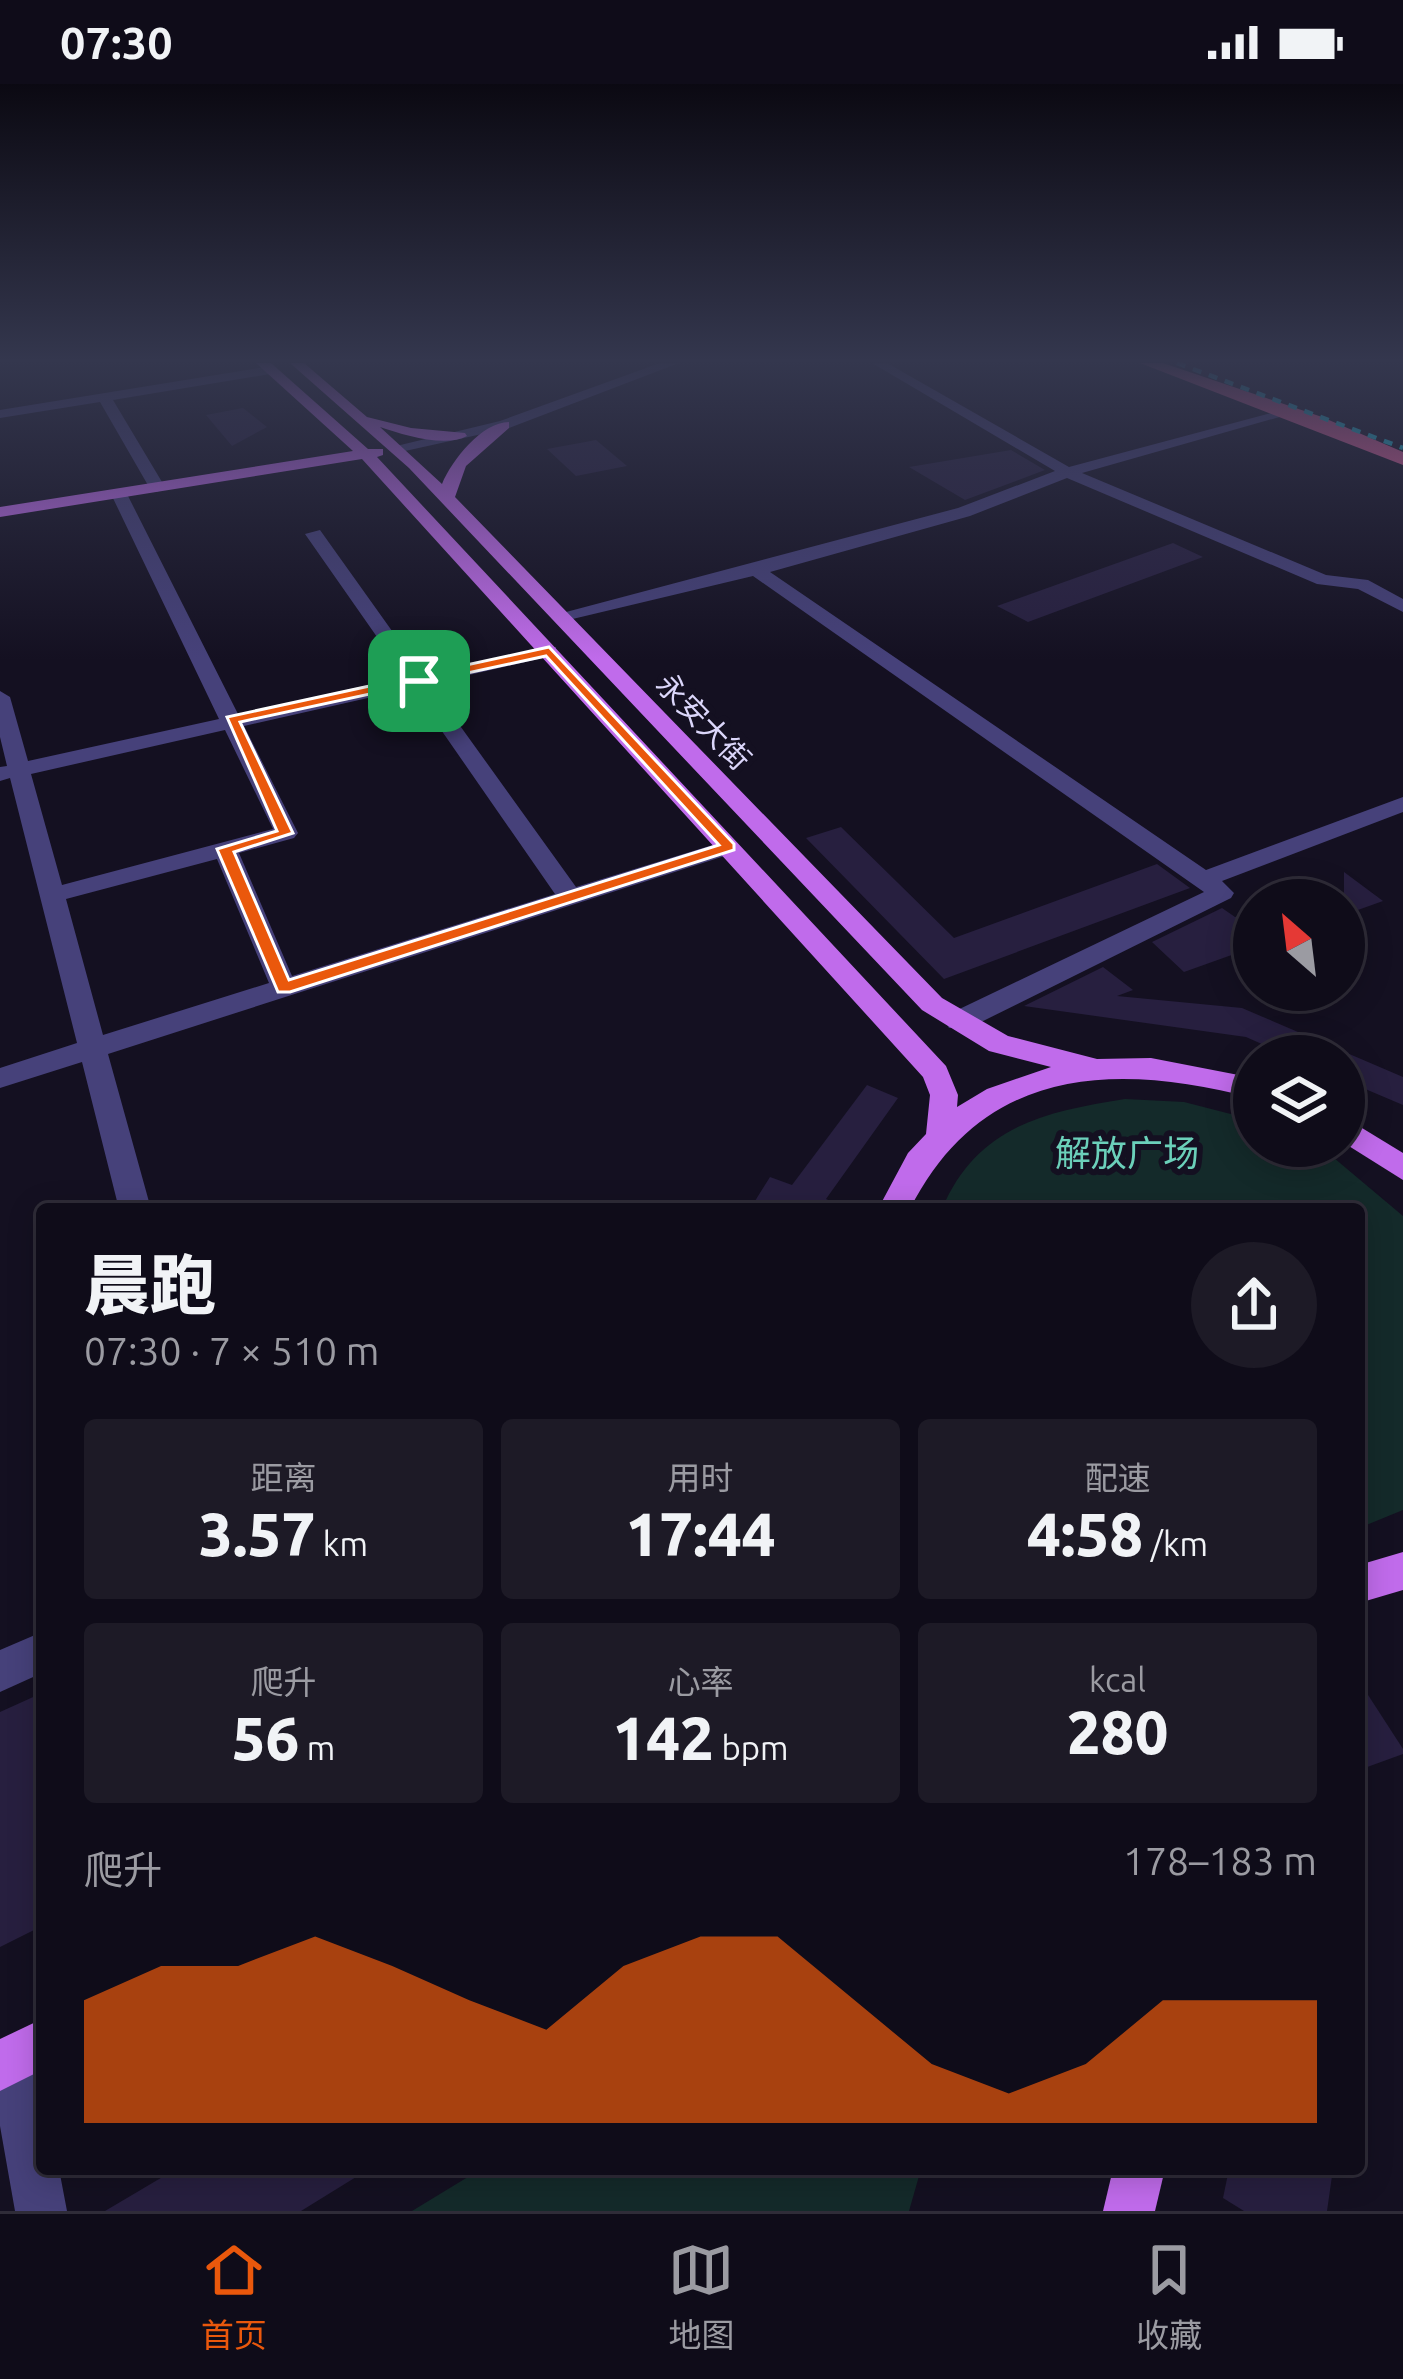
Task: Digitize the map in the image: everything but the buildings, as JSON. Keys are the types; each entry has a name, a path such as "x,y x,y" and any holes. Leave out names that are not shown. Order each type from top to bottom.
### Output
{"main road":[{"path":"0,512 319,462"},
{"name":"永安大街","path":"372,462 936,1073 944,1095 940,1132"},
{"name":"永安大街","path":"411,462 932,1004 999,1044 1096,1069"},
{"path":"447,498 451,472 458,462"},
{"path":"897,1203 911,1170 940,1132 1012,1088 1096,1069 1190,1072 1233,1083"},
{"path":"1365,1142 1403,1168"},
{"path":"1365,1582 1403,1570"},
{"path":"1129,2211 1138,2175"}],"street":[{"path":"143,462 158,488"},
{"path":"1049,462 1324,580 1362,584 1403,606"},
{"path":"560,616 756,570 964,512 1101,462"},
{"path":"52,895 286,833 118,494"},
{"path":"314,534 570,897"},
{"path":"756,570 1222,893 959,1021"},
{"path":"10,772 549,651"},
{"path":"0,697 10,772 52,895 133,1203"},
{"path":"1203,880 1403,804"},
{"path":"0,1078 729,847"},
{"path":"225,849 284,988"},
{"path":"0,1671 36,1655"},
{"path":"18,2056 41,2211"}],"green space":[{"name":"解放广场","path":"1125,1099 1184,1102 1233,1115 1233,1167 1345,1167 1403,1216 1403,1510 1365,1526 1365,1203 945,1203 974,1159 994,1141 1041,1118"},
{"path":"471,2175 919,2175 909,2211 412,2211"}],"route":[{"path":"549,651 729,847 284,988 225,849 286,833 232,720 419,681 549,651"}]}
